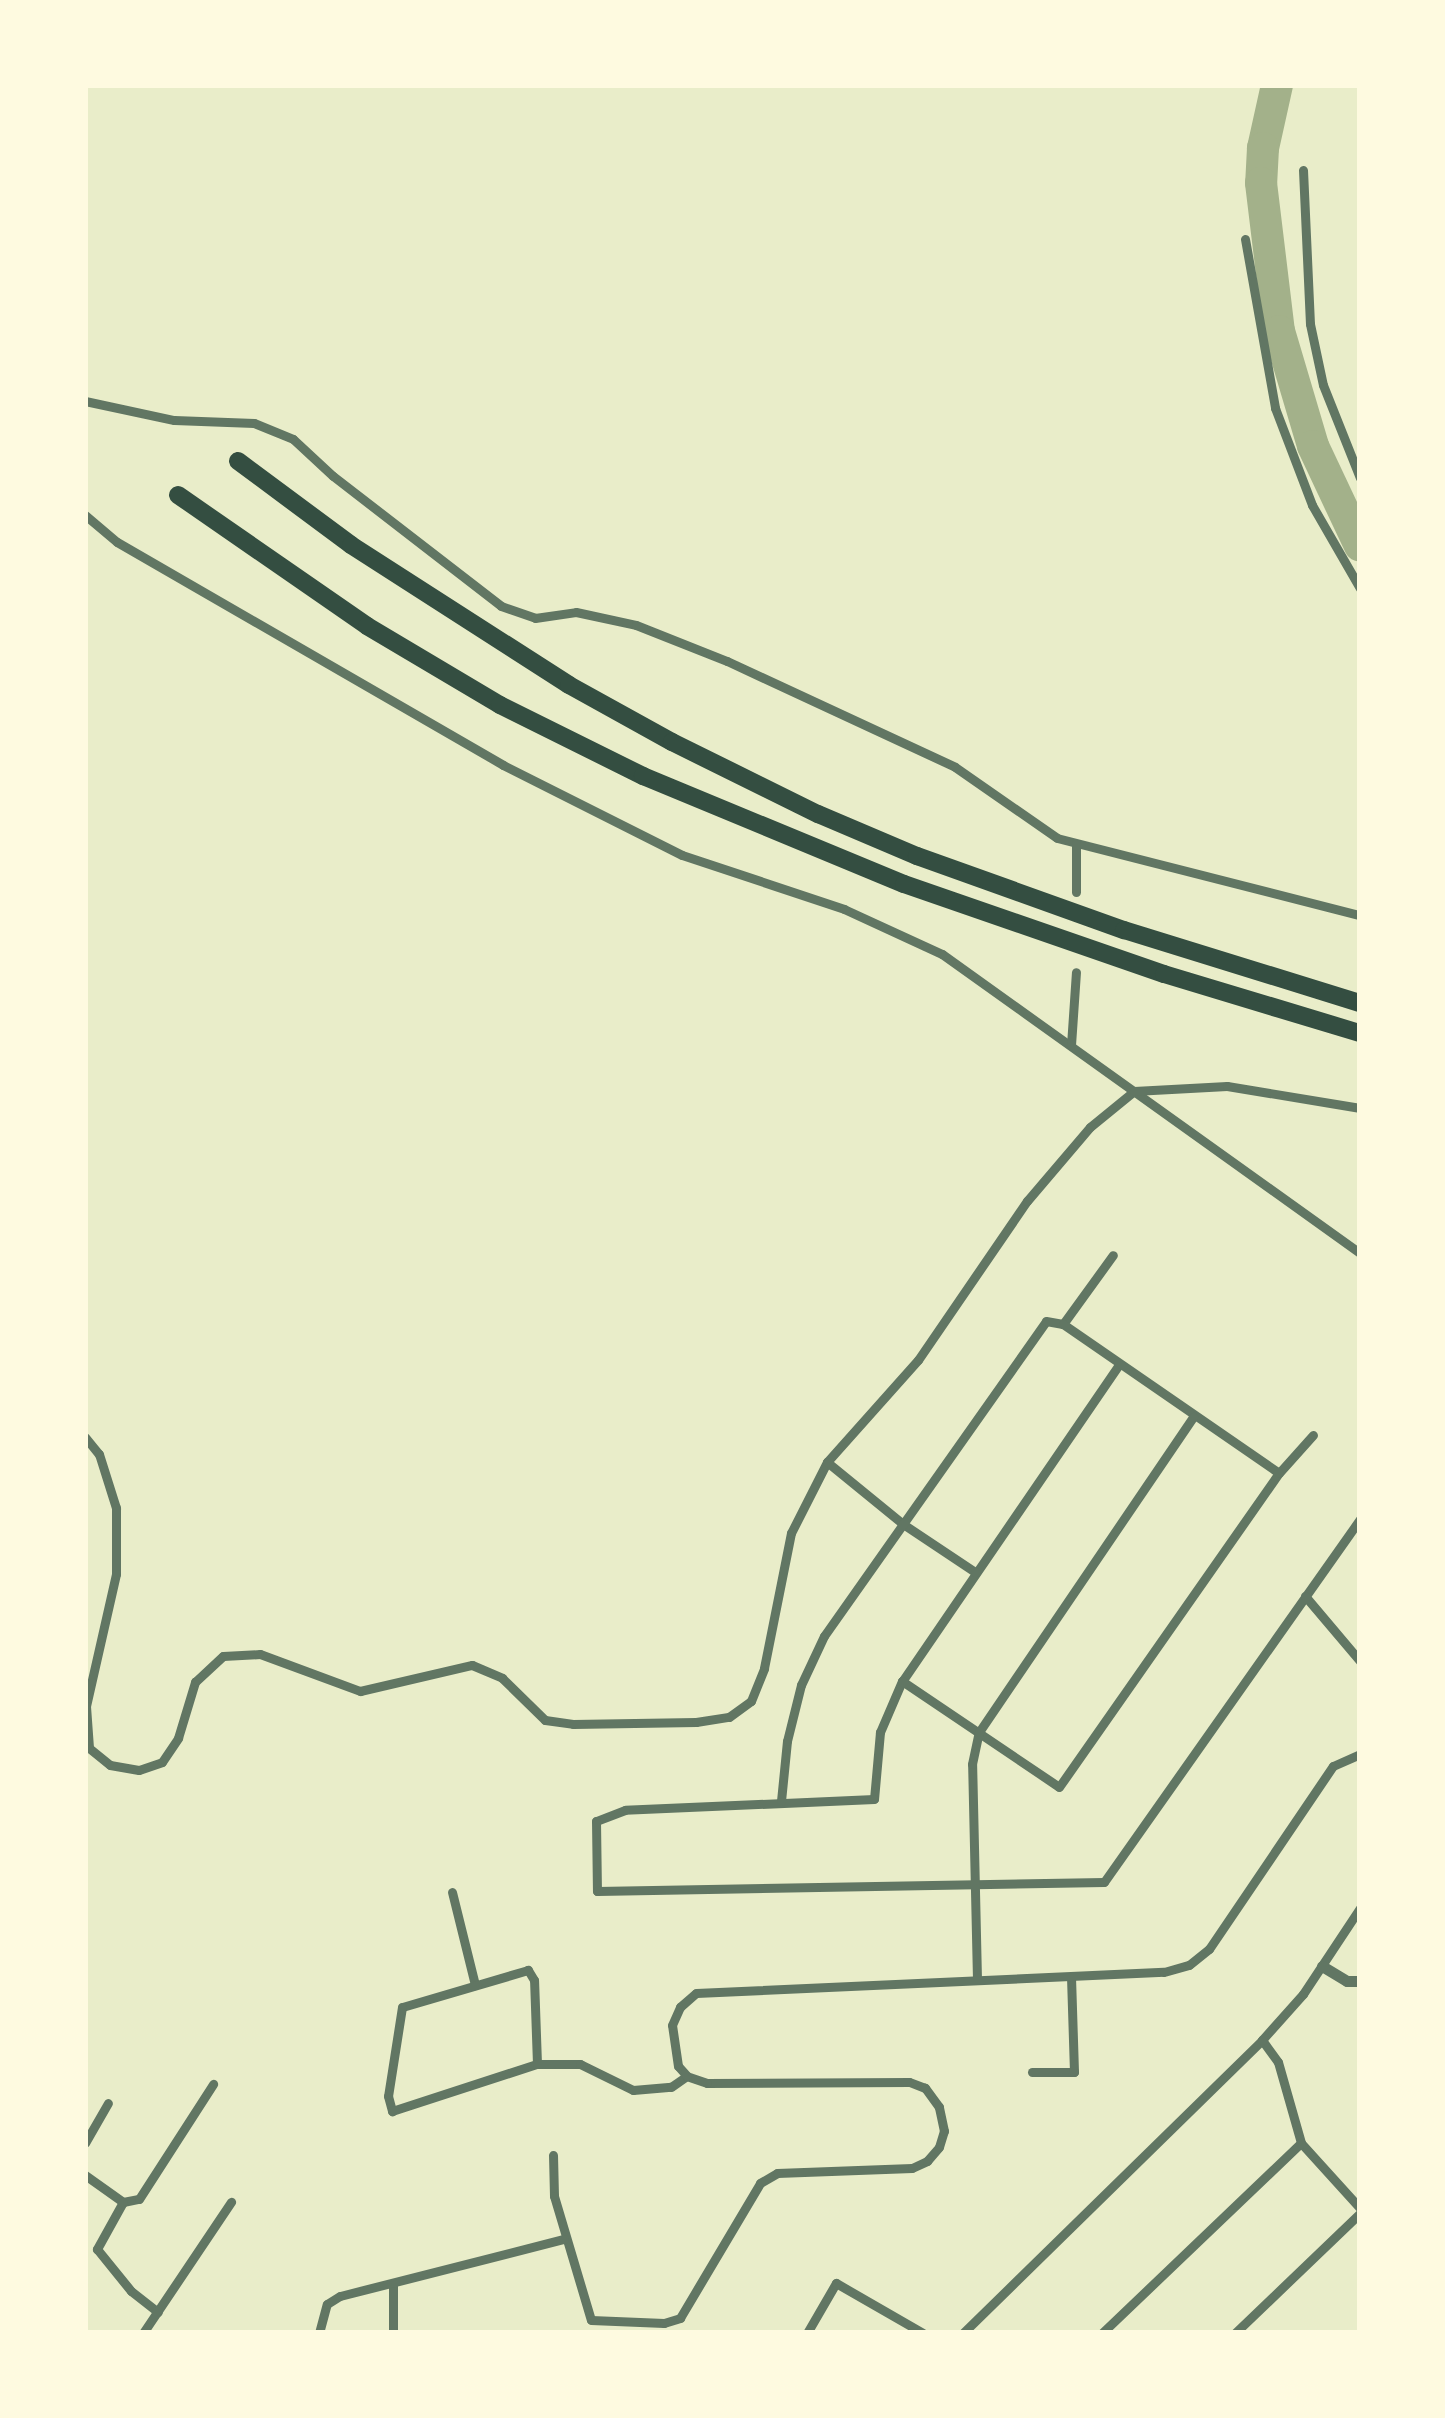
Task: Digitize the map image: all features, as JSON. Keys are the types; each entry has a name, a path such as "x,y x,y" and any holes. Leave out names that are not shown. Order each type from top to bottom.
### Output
{"highway":[{"path":"238,461 351,544 568,684 672,742 818,814 917,856 1124,930 1360,1003"},
{"path":"178,495 367,626 500,705 643,776 904,884 1164,974 1360,1034"}],"street":[{"path":"1303,170 1310,324 1322,385 1360,478"},
{"path":"1245,239 1275,408 1312,505 1360,588"},
{"path":"85,401 174,420 254,422 293,439 333,476 501,606 535,618 576,612 636,625 727,661 954,767 1027,820 1076,844 1360,915"},
{"path":"85,516 118,542 503,765 682,855 844,909 942,954 1360,1253"},
{"path":"1076,844 1076,892"},
{"path":"1071,1045 1076,972"},
{"path":"85,1437 99,1454 116,1508 116,1574 86,1706 89,1748 110,1765 139,1770 162,1762 178,1738 195,1682 223,1656 260,1654 360,1691 472,1665 502,1678 545,1720 573,1724 696,1722 729,1717 752,1701 764,1668 790,1533 827,1462 918,1360 1027,1201 1090,1127 1134,1091 1227,1086 1360,1108"},
{"path":"1064,1324 1112,1255"},
{"path":"781,1800 787,1742 801,1685 824,1636 1046,1321 1064,1324 1118,1366 1279,1474"},
{"path":"1118,1366 902,1682 880,1732 874,1799 781,1800 624,1810 596,1821 597,1891 1104,1882 1359,1521"},
{"path":"977,1978 972,1764 979,1732 1193,1418"},
{"path":"902,1682 1059,1787 1279,1474 1313,1435"},
{"path":"827,1462 903,1524 975,1572"},
{"path":"1305,1596 1360,1661"},
{"path":"553,2155 554,2196 591,2320 640,2328 680,2318 760,2183 778,2173 912,2168 927,2161 939,2148 944,2131 939,2107 925,2088 909,2082 707,2083 687,2076 678,2066 672,2025 680,2007 696,1993 1164,1972 1209,1949 1334,1766 1360,1754"},
{"path":"452,1892 475,1985"},
{"path":"962,2333 1262,2040 1322,1966 1360,1908"},
{"path":"1322,1966 1338,1977 1360,1981"},
{"path":"537,2064 534,1980 528,1970 402,2007 388,2096 392,2112 537,2064 580,2064 633,2090 671,2087 687,2076"},
{"path":"1032,2072 1074,2072 1071,1977"},
{"path":"1235,2333 1360,2210 1301,2143 1278,2062 1262,2040"},
{"path":"85,2175 123,2202 139,2199 213,2084"},
{"path":"85,2143 108,2104"},
{"path":"1102,2333 1301,2143"},
{"path":"123,2202 97,2249 131,2291 158,2312"},
{"path":"144,2333 231,2202"},
{"path":"319,2333 326,2304 340,2296 564,2239"},
{"path":"806,2333 836,2283 923,2333"},
{"path":"393,2284 393,2333"}],"waterway":[{"path":"1277,85 1263,148 1261,183 1279,331 1313,446 1360,546"}]}
